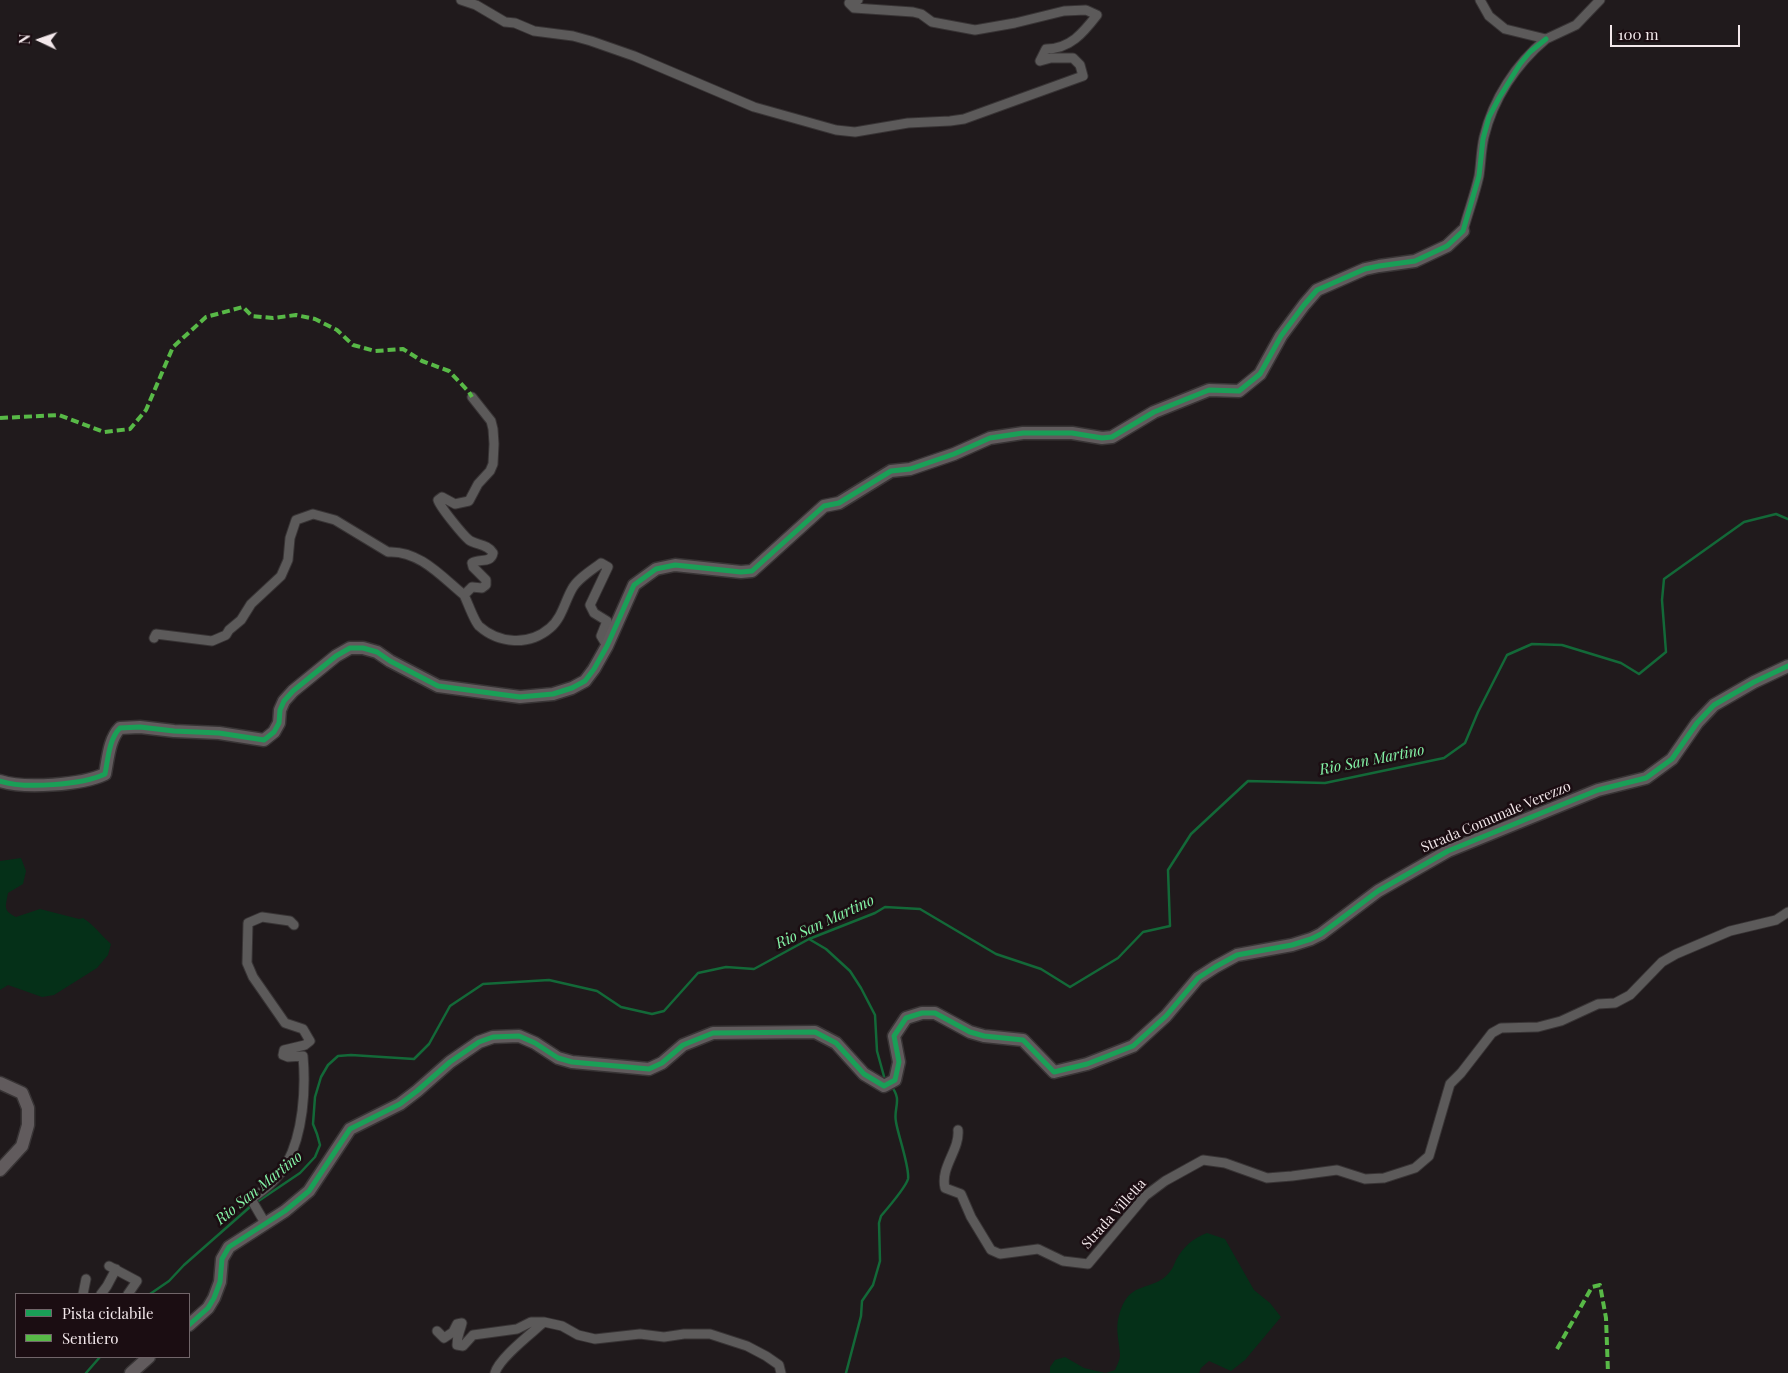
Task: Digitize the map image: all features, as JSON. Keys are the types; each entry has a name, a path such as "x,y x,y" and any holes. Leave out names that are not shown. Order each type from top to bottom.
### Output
{"street":[{"path":"460,0 476,5 505,22 515,23 534,32 573,36 616,49 754,107 846,132 862,132 908,123 950,121 980,114 1083,76 1080,65 1073,58 1051,58 1040,61 1046,49 1056,49 1071,43 1082,34 1097,15 1086,10 1064,11 1015,23 975,30 932,22 921,14 913,12 854,8 849,3 858,0"},
{"path":"1480,0 1489,16 1504,29 1546,39"},
{"path":"0,781 11,785 44,785 83,782 96,778 105,774 115,733 120,728 219,733 264,740 274,732 279,723 280,710 284,701 293,691 336,656 350,648 363,648 377,652 390,661 438,686 520,696 553,694 572,688 585,681 608,646 634,585 656,569 675,565 741,572 752,571 824,506 839,503 891,471 910,469 954,454 990,438 1023,433 1072,433 1102,438 1112,437 1154,412 1209,390 1239,391 1260,374 1281,336 1317,290 1365,269 1415,261 1446,246 1463,231 1479,176 1483,140 1490,117 1499,98 1520,64 1530,52 1546,39 1576,25 1600,0"},
{"path":"464,595 472,587 482,588 486,585 486,580 472,564 475,561 489,560 493,553 489,548 470,541 460,531 438,500 442,497 455,504 468,501 493,464 494,429 491,421 472,397"},
{"path":"154,638 156,634 212,640 226,635 241,620 251,604 281,576 288,560 290,538 296,520 313,514 335,520 388,552 398,551 415,556 464,595 478,625 496,637 510,641 522,641 535,637 550,628 566,606 573,587 601,563 608,566 590,605 594,613 607,621 601,636 608,646"},
{"name":"Strada Comunale Verezzo","path":"190,1324 208,1308 214,1298 220,1282 222,1259 229,1247 285,1211 309,1190 350,1129 400,1104 450,1062 479,1042 493,1037 520,1036 558,1058 572,1062 650,1069 662,1063 683,1045 712,1033 815,1032 836,1043 864,1074 890,1083 899,1062 894,1036 906,1018 922,1013 935,1013 970,1032 984,1036 1023,1040 1054,1072 1087,1064 1133,1046 1166,1016 1198,978 1237,955 1292,945 1311,939 1326,931 1378,891 1448,851 1598,790 1646,778 1672,759 1697,723 1714,705 1754,682 1788,666"},
{"name":"Strada Villetta","path":"958,1130 959,1140 946,1168 945,1188 961,1194 971,1217 991,1250 1000,1254 1038,1249 1063,1261 1088,1264 1145,1196 1165,1181 1203,1160 1225,1163 1267,1178 1337,1170 1364,1179 1384,1178 1415,1168 1429,1156 1450,1084 1461,1074 1492,1033 1501,1028 1538,1028 1561,1021 1598,1004 1615,1003 1630,995 1662,962 1676,954 1730,930 1776,920 1788,912"},
{"path":"265,1223 251,1198 273,1182 287,1164 295,1142 305,1095 304,1056 288,1057 283,1055 284,1050 305,1046 310,1041 304,1029 285,1023 253,977 247,962 248,923 262,917 290,921 294,925"},
{"path":"0,1083 22,1093 28,1108 28,1125 22,1146 0,1170"},
{"path":"101,1293 107,1286 112,1268 137,1281 129,1293"},
{"path":"83,1293 86,1279"},
{"path":"437,1331 444,1338 454,1332 457,1324 462,1323 456,1345 463,1346 473,1334 517,1329 530,1322 544,1322 562,1326 578,1335 595,1339 640,1334 664,1336 710,1334 747,1346 766,1356 780,1365 781,1373"},
{"path":"495,1373 496,1368 514,1348 544,1322"},
{"path":"131,1373 148,1358"}],"green space":[{"path":"21,858 26,871 23,884 8,893 6,907 9,912 16,917 40,909 79,919 83,918 111,944 108,955 97,968 54,995 42,997 8,985 0,990 0,861"},
{"path":"1207,1233 1225,1239 1254,1290 1270,1303 1281,1317 1245,1360 1231,1371 1209,1361 1201,1368 1199,1373 1106,1373 1115,1370 1120,1359 1118,1322 1125,1300 1136,1290 1162,1279 1171,1271 1185,1247 1193,1240"},
{"path":"1065,1357 1084,1368 1105,1373 1050,1373 1050,1367 1055,1360"}],"waterway":[{"name":"Rio San Martino","path":"151,1293 169,1281 184,1265 251,1206 300,1173 315,1157 320,1145 313,1124 315,1097 321,1077 328,1065 338,1056 351,1055 414,1059 429,1044 450,1006 483,984 549,980 597,991 621,1007 652,1014 664,1011 698,973 726,967 754,969 809,939 875,913 885,907 920,909 996,954 1041,969 1070,987 1118,958 1143,932 1170,926 1168,870 1191,834 1248,781 1325,783 1444,758 1465,743 1478,712 1507,655 1532,644 1562,645 1621,663 1639,674 1666,652 1662,600 1664,579 1744,522 1776,514 1788,519"},
{"path":"809,939 826,949 850,971 861,988 875,1015 877,1051 885,1080"},
{"path":"846,1373 861,1316 862,1301 873,1285 880,1261 879,1223 881,1216 908,1179 895,1117 897,1100 895,1091 891,1086"},
{"name":"Rio San Martino","path":"86,1373 99,1358"}],"marked path":[{"path":"0,418 59,415 104,432 130,429 146,410 173,347 206,317 243,307 252,316 273,318 296,315 315,319 337,330 353,345 375,351 403,349 422,361 449,371 472,397"},
{"path":"1557,1349 1592,1287 1600,1285 1606,1318 1608,1373"}],"cycle path":[{"path":"0,781 23,785 53,785 82,781 105,774 111,743 120,728 140,727 219,733 264,740 274,732 279,723 280,710 284,701 293,691 336,656 350,648 363,648 377,652 390,661 438,686 520,697 553,694 572,688 585,681 607,646 634,585 656,569 675,565 741,572 752,571 824,506 839,503 891,471 910,469 954,454 990,438 1023,433 1072,433 1102,438 1112,437 1154,412 1209,390 1239,391 1260,374 1281,336 1317,290 1365,269 1415,261 1447,246 1463,231 1479,176 1483,139 1489,117 1520,64 1530,52 1546,39"},
{"path":"190,1324 208,1308 214,1298 220,1282 222,1259 229,1247 285,1211 309,1191 350,1129 400,1104 450,1062 479,1042 493,1037 519,1036 535,1043 558,1058 572,1062 649,1069 662,1063 683,1045 713,1033 815,1032 836,1043 864,1074 884,1086 895,1080 899,1062 894,1036 906,1018 922,1013 935,1013 970,1032 984,1036 1023,1040 1054,1072 1087,1064 1133,1046 1166,1016 1198,978 1237,955 1292,945 1311,939 1321,934 1378,891 1448,851 1598,790 1646,778 1672,759 1697,723 1714,705 1754,682 1788,666"}]}
